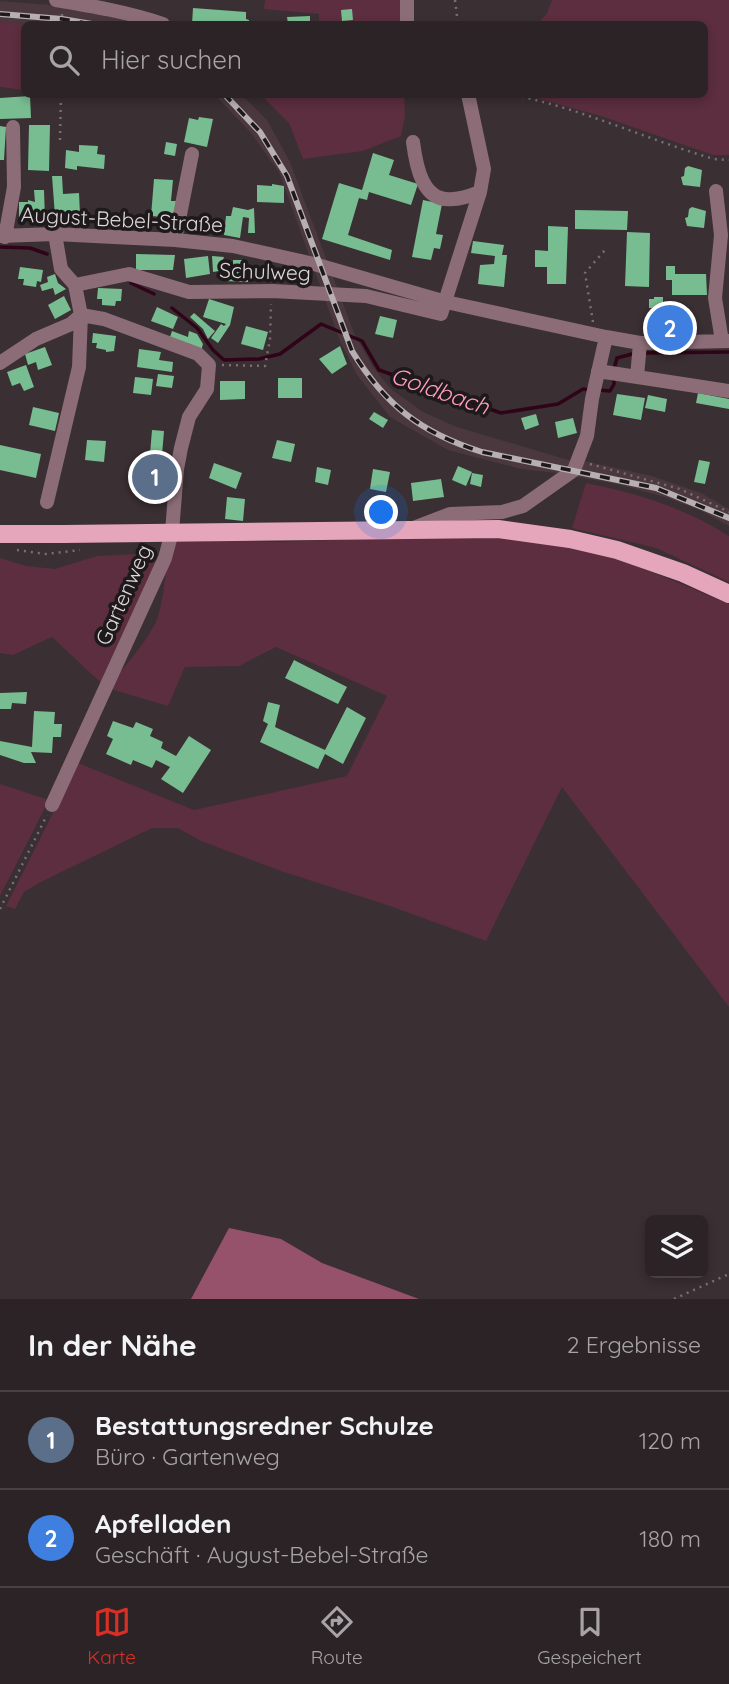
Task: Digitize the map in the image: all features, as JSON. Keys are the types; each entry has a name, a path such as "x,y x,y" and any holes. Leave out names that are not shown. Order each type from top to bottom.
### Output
{"main road":[{"path":"0,534 498,529 570,539 617,550 651,560 729,594"}],"street":[{"path":"56,0 102,7 154,21"},
{"path":"407,0 407,21"},
{"path":"446,302 480,192 484,169 469,98"},
{"path":"3,237 14,187 13,127"},
{"path":"414,142 416,168 429,191 441,199 452,200 480,192"},
{"path":"175,240 192,154"},
{"name":"August-Bebel-Straße","path":"3,237 55,234 175,240 255,250 446,302 601,336 640,343 726,341 715,298 721,235 716,191"},
{"path":"47,502 79,367 82,315 75,285 61,269 55,234"},
{"name":"Schulweg","path":"75,285 129,274 189,292 272,291 366,296 441,314 446,302"},
{"path":"0,363 36,339 71,324 82,315 104,319 198,354 209,365"},
{"path":"410,530 450,514 502,512 523,506 574,470 587,436 592,399 608,373 601,336"},
{"path":"637,377 640,343"},
{"name":"Gartenweg","path":"52,806 165,558 172,532 181,448 189,417 207,389 209,365"},
{"path":"608,373 729,391"}],"path":[{"path":"454,0 458,21"},
{"path":"60,140 61,98"},
{"path":"527,98 580,113 714,159 729,160"},
{"path":"601,336 585,273 606,250"},
{"path":"209,365 265,366 265,354 270,339 272,291"},
{"path":"577,461 680,489 729,512"},
{"path":"11,550 46,554"},
{"path":"0,909 52,806"},
{"path":"674,1299 729,1274"}],"shaded area":[{"path":"265,0 402,0 403,21 319,21 319,14 264,9"},
{"path":"552,0 729,0 729,155 713,155 601,116 537,98 708,98 708,21 540,21"},
{"path":"0,1 65,6 135,21 21,21 21,23 0,22"},
{"path":"0,22 21,23 21,90 0,87"},
{"path":"218,98 245,98 267,120 290,162 354,333 373,367 391,389 423,412 457,427 572,461 564,474 521,469 448,450 390,417 357,375 340,341 279,172 251,133"},
{"path":"264,98 404,98 405,116 401,136 363,151 303,159 289,123"},
{"path":"580,460 652,476 701,493 729,509 729,526 700,510 665,497 617,484 572,476"},
{"path":"586,483 660,503 695,517 729,536 729,582 656,548 572,528"},
{"path":"430,536 519,540 571,547 632,564 729,604 729,1007 562,787 486,941 390,906 281,871 201,841 178,828 152,828 39,883 24,892 15,909 6,906 78,763 194,810 347,776 387,696 276,647 239,666 185,667 168,706 107,688 136,653 155,624 174,539 278,542"},
{"path":"157,553 154,569 101,683 52,637 13,655 0,653 0,558 26,566 55,569 97,556"},
{"path":"0,784 49,800 0,896"},
{"path":"229,1228 281,1239 322,1263 419,1299 191,1299"}],"building":[{"path":"193,8 246,12 246,19 249,20 249,21 192,21"},
{"path":"352,9 353,20 342,21 341,10"},
{"path":"310,16 310,21 288,21 287,17"},
{"path":"0,98 30,98 31,118 0,119"},
{"path":"199,117 213,119 207,147 184,142 189,118 198,120"},
{"path":"29,125 50,125 49,171 28,170"},
{"path":"0,126 6,127 4,160 0,160"},
{"path":"166,142 177,144 175,156 164,154"},
{"path":"79,145 98,146 97,154 105,155 104,169 77,166 77,170 65,168 66,150 79,152"},
{"path":"373,153 394,160 389,175 418,184 411,205 369,192 367,200 359,198 348,235 392,250 390,260 322,239 339,183 362,190"},
{"path":"688,166 702,170 700,187 683,185 681,177"},
{"path":"52,176 62,176 63,194 79,193 80,214 55,216"},
{"path":"154,179 173,180 171,201 176,201 175,218 151,216"},
{"path":"257,185 284,186 284,203 257,202"},
{"path":"34,190 44,190 45,219 19,219 19,202 35,202"},
{"path":"423,200 442,204 436,234 443,235 440,249 434,248 431,260 412,257"},
{"path":"233,207 248,210 254,208 255,233 248,233 249,218 243,217 240,238 224,235 226,216 231,216"},
{"path":"692,207 706,211 704,228 687,226 685,218"},
{"path":"575,210 628,211 627,230 575,229"},
{"path":"548,226 568,227 566,284 547,284 547,267 535,267 535,250 548,251"},
{"path":"627,232 650,233 649,287 625,286"},
{"path":"473,241 504,245 502,255 507,255 504,287 478,284 480,265 494,264 495,256 471,253"},
{"path":"136,254 175,255 173,270 136,270"},
{"path":"208,256 210,274 186,278 184,259"},
{"path":"212,256 224,257 219,271 213,272"},
{"path":"233,260 242,260 242,264 248,264 248,282 225,281 225,263 233,264"},
{"path":"666,266 675,266 675,274 706,274 707,295 672,295 672,280 666,280"},
{"path":"20,267 43,270 41,282 37,281 36,287 23,285 24,279 18,279"},
{"path":"55,274 58,283 66,289 55,295 53,288 42,291 40,285 48,282 47,277"},
{"path":"98,288 122,289 121,301 116,301 115,306 102,305 102,299 97,299"},
{"path":"64,296 71,310 55,319 48,305"},
{"path":"663,297 663,308 649,308 649,299"},
{"path":"209,299 234,307 230,325 218,343 211,338 221,324 226,324 203,317"},
{"path":"157,307 178,317 173,329 151,321"},
{"path":"194,313 215,331 208,339 203,329 190,317"},
{"path":"380,316 397,320 393,338 375,334"},
{"path":"664,316 682,317 681,332 656,333 656,321 664,321"},
{"path":"246,326 268,332 263,350 241,344"},
{"path":"172,331 188,337 189,331 197,334 203,344 201,351 169,340"},
{"path":"93,333 116,336 114,351 106,352 96,348 97,343 92,343"},
{"path":"340,346 347,364 332,374 319,359"},
{"path":"45,347 52,365 38,370 36,362 28,365 25,354"},
{"path":"139,349 161,352 159,360 173,362 172,372 137,367"},
{"path":"26,365 34,387 24,391 20,383 12,386 7,372"},
{"path":"158,374 174,376 172,388 156,386"},
{"path":"135,377 153,379 151,395 133,393"},
{"path":"278,378 302,378 302,398 278,398"},
{"path":"220,381 245,381 245,399 220,400"},
{"path":"698,393 729,399 729,409 696,403"},
{"path":"617,394 645,398 641,420 613,415"},
{"path":"648,395 667,399 665,412 645,408"},
{"path":"33,407 59,413 55,431 29,425"},
{"path":"374,412 388,420 383,428 369,419"},
{"path":"536,414 539,425 525,430 521,418"},
{"path":"573,418 577,433 558,438 555,422"},
{"path":"152,430 164,431 162,455 150,454"},
{"path":"87,440 106,441 104,462 85,460"},
{"path":"277,440 295,444 291,462 272,458"},
{"path":"0,445 41,454 36,478 0,470"},
{"path":"699,460 710,462 705,484 694,482"},
{"path":"148,462 167,465 164,492 145,490 146,479 141,479 143,469 147,470"},
{"path":"214,463 242,473 236,489 209,478"},
{"path":"458,466 472,472 466,486 452,480"},
{"path":"317,467 331,470 328,485 315,482"},
{"path":"373,469 390,472 386,492 370,489"},
{"path":"472,473 483,475 481,487 470,484"},
{"path":"441,479 444,497 413,501 411,483"},
{"path":"227,497 245,499 243,521 225,519"},
{"path":"294,660 347,687 338,704 285,678"},
{"path":"27,692 26,704 12,703 11,709 0,709 0,693"},
{"path":"268,702 280,705 275,727 325,750 347,707 366,718 343,764 325,754 318,769 260,742 268,724 263,721"},
{"path":"34,711 55,712 54,724 62,724 61,737 53,737 52,753 31,752 36,763 24,763 0,755 0,741 32,747"},
{"path":"113,721 133,728 136,722 153,729 150,736 163,742 161,748 176,756 189,736 211,750 183,793 161,779 170,767 156,760 152,768 133,760 131,765 106,754 113,739 107,736"}],"waterway":[{"name":"Goldbach","path":"0,247 30,248 47,254"},
{"name":"Goldbach","path":"131,283 154,294"},
{"name":"Goldbach","path":"172,308 197,328 224,360 259,359 280,354 321,324 362,341 379,370 501,413 558,404 583,389 591,390"},
{"name":"Goldbach","path":"644,353 729,352"},
{"name":"Goldbach","path":"614,369 617,358 636,353"},
{"name":"Goldbach","path":"599,390 610,391 614,376"}],"railway":[{"path":"0,14 74,21"},
{"path":"228,98 260,132 287,176 352,351 378,387 406,415 441,436 482,452 656,488 729,518"}],"place":[{"name":"Apfelladen","path":"670,328"},
{"name":"Bestattungsredner Schulze","path":"155,477"}]}
